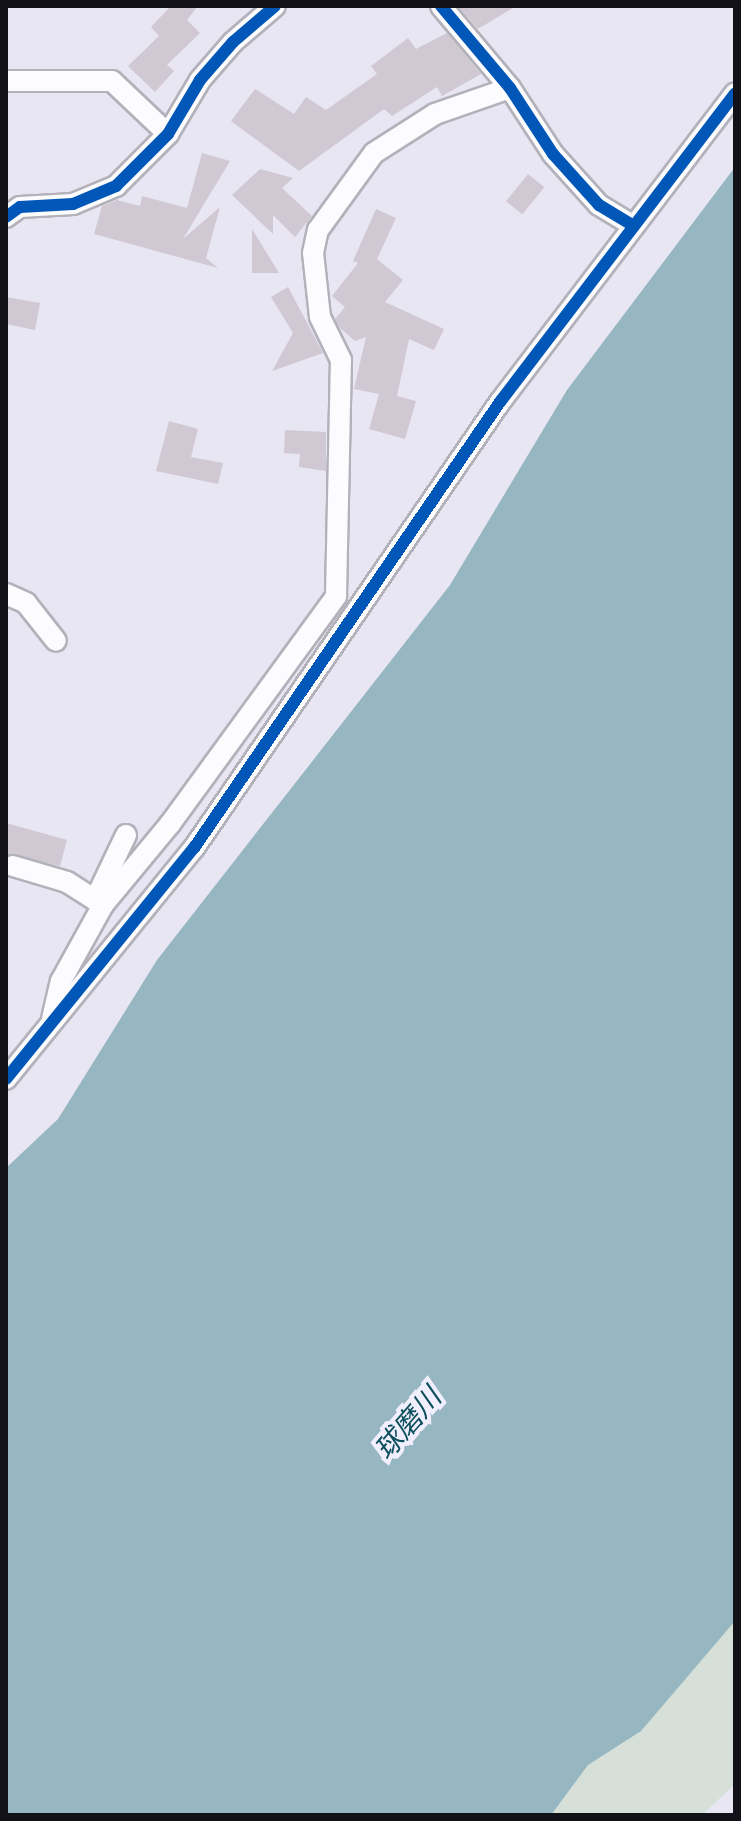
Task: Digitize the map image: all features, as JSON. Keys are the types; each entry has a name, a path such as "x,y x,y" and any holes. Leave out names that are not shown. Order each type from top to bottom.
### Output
{"street":[{"path":"6,217 20,207 73,204 116,186 168,134 200,80 275,6"},
{"path":"441,6 510,88 571,175 599,205 632,225"},
{"path":"6,81 112,81 168,134"},
{"path":"99,903 170,824 336,596 341,360 320,317 313,253 318,230 374,153 435,114 510,88"},
{"path":"6,1079 194,848 500,402 735,93"},
{"path":"6,594 26,603 56,641"},
{"path":"52,1022 61,981 99,903 126,835"},
{"path":"13,866 67,882 99,903"}],"shaded area":[{"path":"735,1478 735,1784 702,1815 402,1815"}],"water":[{"name":"球磨川","path":"735,167 735,1621 641,1731 588,1765 551,1815 6,1815 6,1168 58,1119 157,960 450,585 567,390"}],"building":[{"path":"171,6 198,6 187,20 200,33 167,65 174,71 155,92 128,66 159,36 151,27"},
{"path":"458,6 516,6 478,29"},
{"path":"447,33 481,74 442,96 437,87 392,116 384,109 299,171 231,121 255,89 294,114 306,97 326,110 377,74 371,66 408,38 416,49"},
{"path":"202,153 230,161 183,239 220,207 206,258 218,268 94,234 102,206 117,200 140,206 142,196 187,208"},
{"path":"260,169 293,178 282,188 312,216 295,237 273,215 273,234 232,195"},
{"path":"528,174 544,187 522,214 506,201"},
{"path":"376,209 396,218 377,259 403,280 385,302 444,329 434,350 409,339 397,396 416,401 405,439 369,429 379,394 354,389 366,337 355,341 340,328 335,319 345,307 332,296 358,263 353,261"},
{"path":"252,229 279,273 252,273"},
{"path":"288,287 323,353 272,371 293,333 271,297"},
{"path":"6,297 40,303 35,330 6,324"},
{"path":"169,421 198,429 191,457 223,463 218,484 156,471"},
{"path":"285,430 326,432 326,471 299,467 300,454 284,453"},
{"path":"6,823 67,840 60,866 6,855"}],"cycle path":[{"path":"6,217 20,207 73,204 116,186 168,134 200,80 233,42 275,6"},
{"path":"441,6 510,88 553,154 599,205 632,225"},
{"path":"6,1079 194,848 500,402 735,93"}]}
